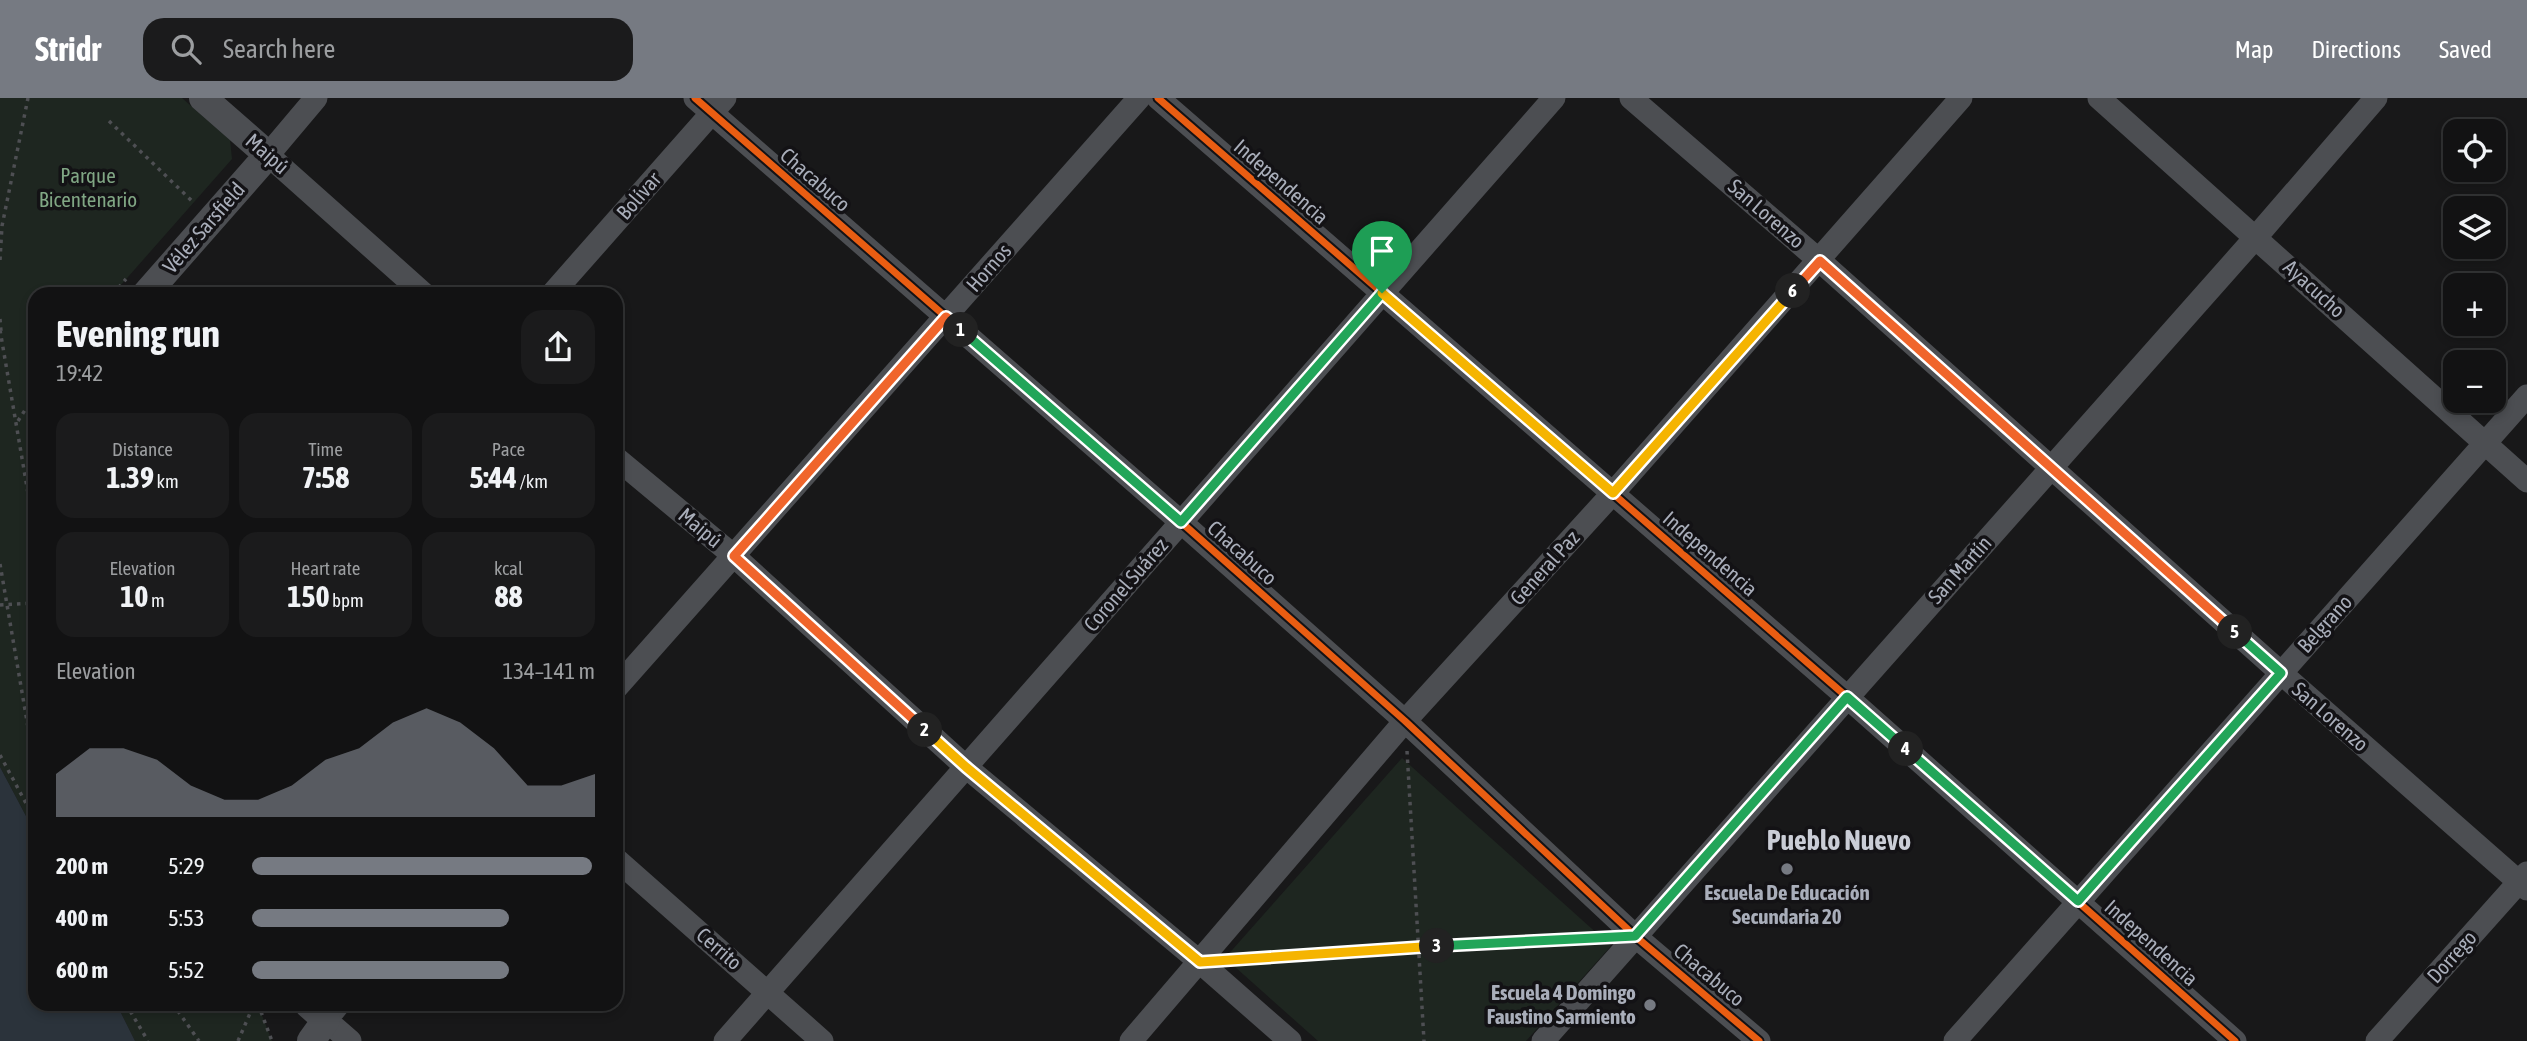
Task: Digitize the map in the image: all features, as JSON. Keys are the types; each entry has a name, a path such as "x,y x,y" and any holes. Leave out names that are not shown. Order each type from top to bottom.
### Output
{"street":[{"name":"Maipú","path":"203,98 416,287"},
{"name":"Vélez Sarsfield","path":"138,284 268,155 316,98"},
{"name":"Hornos","path":"623,680 1139,98"},
{"name":"Independencia","path":"1158,98 1847,697 2235,1041"},
{"name":"Coronel Suárez","path":"725,1041 1554,98"},
{"name":"San Lorenzo","path":"1631,98 2053,467 2281,673 2524,882"},
{"name":"General Paz","path":"1131,1041 1405,721 1613,493 1961,98"},
{"name":"Ayacucho","path":"2099,98 2527,481"},
{"name":"San Martín","path":"1543,1041 2053,467 2376,98"},
{"name":"Chacabuco","path":"711,103 946,317 1405,721 1635,936 1759,1041"},
{"name":"Bolívar","path":"558,287 711,103"},
{"name":"Belgrano","path":"1955,1041 2527,396"},
{"name":"Maipú","path":"623,464 734,556 966,767 1200,962 1290,1041"},
{"name":"Cerrito","path":"623,865 822,1041"},
{"name":"Dorrego","path":"2377,1041 2524,882"},
{"path":"321,1018 350,1041"}],"path":[{"path":"0,260 2,226 28,98"},
{"path":"109,121 193,202 201,194"},
{"path":"0,319 28,491"},
{"path":"0,330 2,335"},
{"path":"17,423 28,406"},
{"path":"0,564 28,727"},
{"path":"0,605 28,604"},
{"path":"1405,721 1424,1041"},
{"path":"0,755 28,807"},
{"path":"1200,962 1635,936"},
{"path":"130,1011 148,1041"},
{"path":"178,1011 199,1041"},
{"path":"238,1041 253,1011"},
{"path":"259,1011 272,1041"}],"green space":[{"name":"Parque Bicentenario","path":"0,98 182,98 230,140 232,159 119,287 28,287 28,820 0,767"},
{"path":"1402,758 1611,946 1526,1041 1318,1041 1225,958"},
{"path":"120,1011 260,1011 272,1041 135,1041"}],"shaded area":[{"path":"0,767 28,820 28,1011 120,1011 135,1041 0,1041"}],"cycle path":[{"path":"695,98 1181,522 1405,721 1635,936 1759,1041"},
{"path":"1158,98 1847,697 2235,1041"}],"place":[{"name":"Escuela De Educación Secundaria 20","path":"1787,869"},
{"name":"Escuela 4 Domingo Faustino Sarmiento","path":"1650,1005"}],"district":[{"name":"Pueblo Nuevo","path":"1839,840"}],"route":[{"path":"1820,261 2281,673 2078,901 1847,697 1635,936 1200,962 966,767 734,556 946,317 1181,522 1382,293 1613,493 1820,261"}]}
